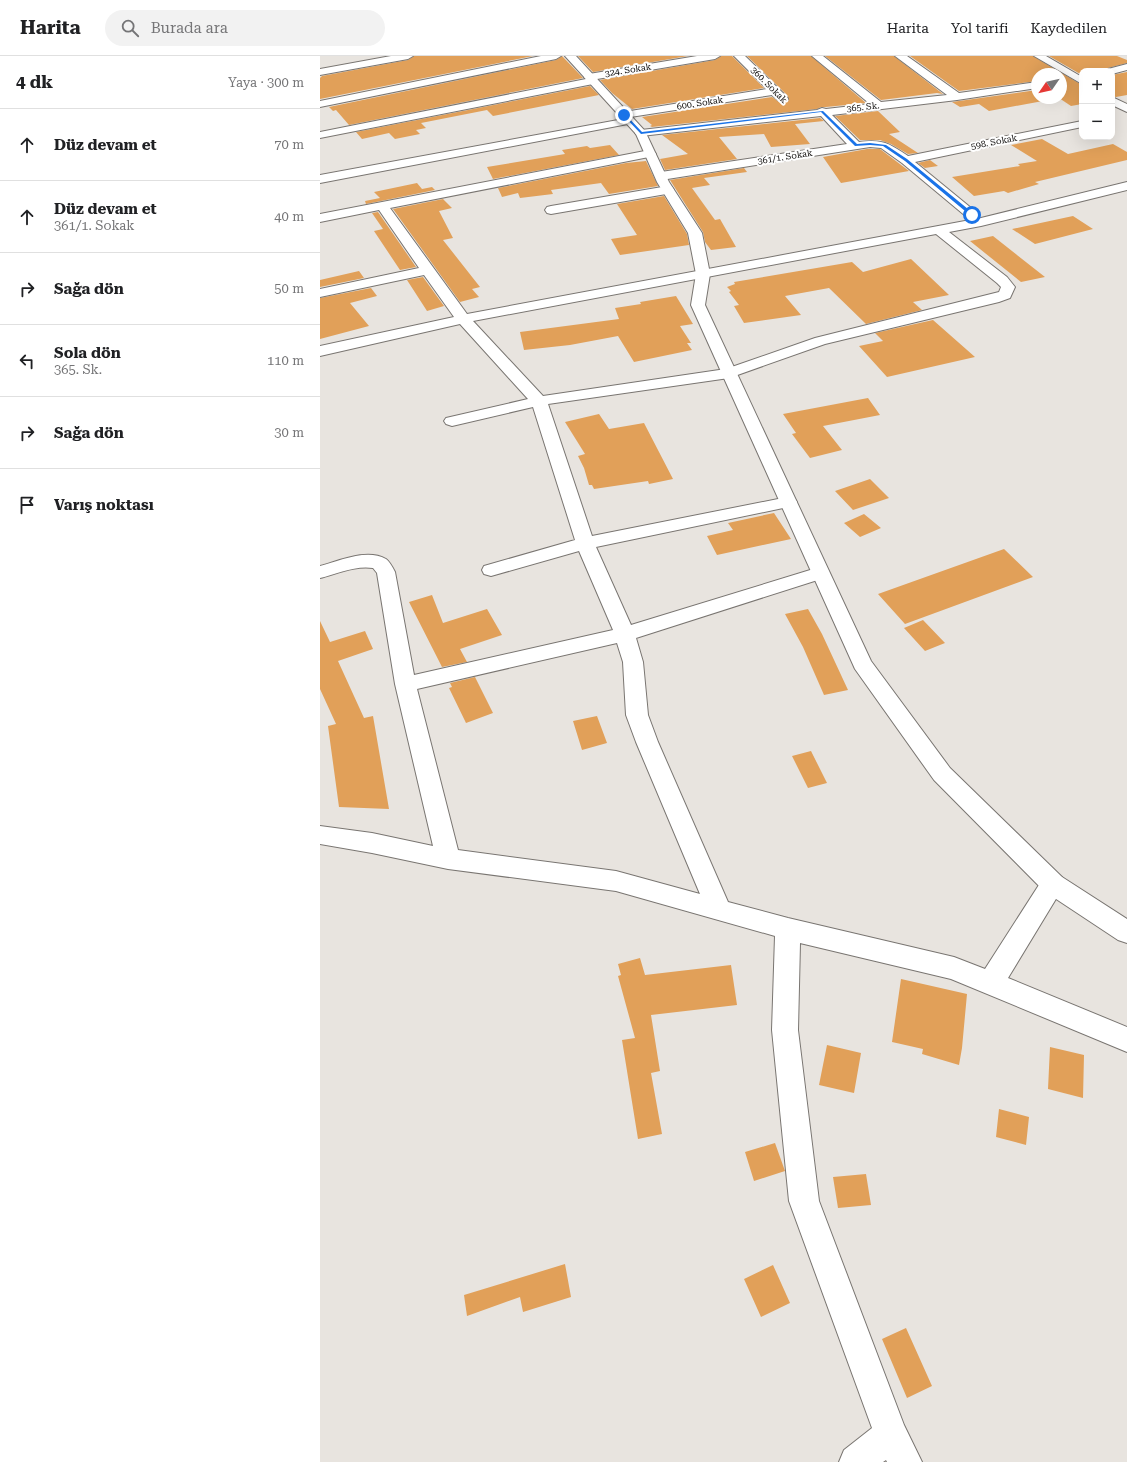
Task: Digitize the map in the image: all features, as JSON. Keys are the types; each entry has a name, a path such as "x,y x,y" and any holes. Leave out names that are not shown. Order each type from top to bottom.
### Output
{"street":[{"path":"320,72 408,56"},
{"path":"320,104 556,56"},
{"path":"570,56 641,133 668,190 695,233 701,268 698,305 862,664 942,774 1053,884 1127,932"},
{"name":"324. Sokak","path":"320,135 647,67 714,56"},
{"name":"360. Sokak","path":"739,56 798,114"},
{"path":"817,56 878,105"},
{"path":"900,56 957,97"},
{"path":"1039,56 1079,78"},
{"path":"638,60 647,67"},
{"path":"1115,70 1127,67"},
{"path":"1067,80 1079,79"},
{"name":"365. Sk.","path":"641,133 822,111 957,97 1031,86"},
{"name":"600. Sokak","path":"320,179 627,118 775,91"},
{"path":"1115,104 1124,114"},
{"path":"822,111 856,146"},
{"name":"598. Sokak","path":"906,160 1079,125"},
{"name":"361/1. Sokak","path":"661,176 870,144 884,145 906,160 972,215"},
{"path":"320,218 650,154"},
{"path":"320,351 463,318 701,268 972,215 1127,176"},
{"path":"701,268 981,222 1127,186"},
{"path":"551,210 668,190"},
{"path":"382,206 463,318 539,401 585,542 624,634 634,662 637,715 647,742 719,910"},
{"path":"452,421 539,401 729,373 820,341 986,301 1005,295 1008,287 1002,280 938,230"},
{"path":"320,293 428,270"},
{"path":"491,570 585,542 788,502"},
{"path":"320,572 355,563 373,562 380,564 386,572 405,684 448,859"},
{"path":"405,684 624,634 820,573"},
{"path":"320,835 372,843 448,859 616,881 788,929 954,968 1127,1040"},
{"path":"990,984 1053,884"},
{"path":"788,929 785,1030 804,1201 898,1448 856,1462"}],"building":[{"path":"414,56 533,56 320,99 320,78 322,76 408,60"},
{"path":"562,56 583,78 349,125 336,110 333,111 329,107 556,60"},
{"path":"578,56 688,56 593,72"},
{"path":"721,56 732,56 764,88 632,109 612,93 600,80 715,60"},
{"path":"747,56 811,56 866,103 652,127 650,126 652,125 642,117 772,97 779,102 788,102 788,96"},
{"path":"825,56 894,56 943,94 937,93 881,100"},
{"path":"910,56 1033,56 1053,68 1031,68 1031,82 959,91"},
{"path":"1049,56 1117,56 1127,60 1127,63 1108,68 1079,68 1079,73"},
{"path":"1127,72 1127,95 1115,97 1115,74"},
{"path":"1067,76 1079,83 1079,105 1071,106 1067,103"},
{"path":"590,86 599,95 493,116 487,110 421,123 426,128 416,130 420,134 395,139 389,133 362,139 356,132"},
{"path":"1031,91 1031,103 989,111 979,104 960,107 952,102"},
{"path":"878,111 900,132 889,134 918,153 908,154 891,144 880,140 860,140 835,116"},
{"path":"820,118 824,121 795,124 810,144 771,147 764,134 719,137 737,159 665,170 660,159 688,154 662,135"},
{"path":"1042,139 1068,154 1113,144 1127,152 1127,160 1035,182 1039,184 1008,193 1004,191 974,196 952,177 1020,166 1018,164 1037,161 1011,145"},
{"path":"610,145 619,155 493,179 487,167 565,154 562,150 587,146 590,148"},
{"path":"867,149 880,149 909,171 841,183 823,157"},
{"path":"930,160 938,166 925,168 918,163"},
{"path":"646,161 658,186 609,194 601,183 551,190 553,194 520,198 518,193 502,197 498,188 626,163"},
{"path":"744,168 747,172 704,178 710,185 692,188 715,220 720,219 736,247 711,250 705,242 703,232 670,180"},
{"path":"417,183 422,189 432,187 435,190 366,204 365,201 380,198 374,192"},
{"path":"664,196 687,234 689,245 620,255 611,239 637,235 617,204"},
{"path":"443,199 452,208 439,211 453,238 443,240 480,287 472,289 479,297 460,302 393,209"},
{"path":"378,212 416,267 400,270 374,231 383,229 372,213"},
{"path":"1073,216 1093,229 1035,244 1012,229"},
{"path":"993,236 1045,277 1021,282 970,241"},
{"path":"911,259 949,295 913,302 922,310 866,324 829,288 785,296 801,315 744,323 734,306 739,305 727,287 735,284 734,282 852,262 863,272"},
{"path":"359,271 364,278 320,287 320,280"},
{"path":"423,277 444,306 427,311 407,280"},
{"path":"371,288 377,296 350,303 369,326 320,339 320,298"},
{"path":"676,296 693,324 680,326 691,343 687,343 692,350 634,362 618,336 570,345 524,350 520,332 619,319 615,308"},
{"path":"933,320 975,357 887,377 859,346 883,341 875,333"},
{"path":"868,398 880,415 823,426 842,450 810,458 792,434 796,433 783,414"},
{"path":"599,414 609,429 644,423 673,479 649,484 648,481 594,489 592,485 589,485 584,468 578,456 585,454 565,422"},
{"path":"870,479 889,498 853,510 835,491"},
{"path":"774,513 791,539 717,555 707,536 733,530 728,523"},
{"path":"864,514 881,528 860,537 844,523"},
{"path":"1004,549 1033,577 905,624 878,594"},
{"path":"432,595 443,623 487,609 502,635 460,649 467,662 442,667 409,602"},
{"path":"808,609 822,634 848,690 824,695 803,647 785,614"},
{"path":"923,620 945,643 925,651 904,628"},
{"path":"320,621 330,642 365,631 373,649 338,661 364,718 373,716 389,809 339,807 328,726 336,724 320,689"},
{"path":"475,677 493,713 466,723 449,688 452,687 450,683"},
{"path":"597,716 607,743 582,750 573,721"},
{"path":"811,751 827,783 808,788 792,756"},
{"path":"640,958 645,975 731,965 737,1005 651,1015 660,1071 651,1073 662,1134 638,1139 622,1040 635,1038 618,976 621,975 618,964"},
{"path":"901,979 967,994 959,1065 922,1054 923,1049 892,1042"},
{"path":"827,1045 861,1053 854,1093 819,1085"},
{"path":"1050,1047 1084,1055 1083,1098 1048,1089"},
{"path":"999,1109 1029,1117 1026,1145 996,1137"},
{"path":"775,1143 785,1171 754,1181 745,1152"},
{"path":"866,1174 871,1205 838,1208 833,1177"},
{"path":"565,1264 571,1297 523,1312 520,1297 467,1316 464,1295"},
{"path":"773,1265 790,1303 761,1317 744,1279"},
{"path":"906,1328 932,1386 907,1398 882,1339"}],"route":[{"path":"624,115 641,133 822,111 856,146 870,144 884,145 906,160 972,215"}]}
